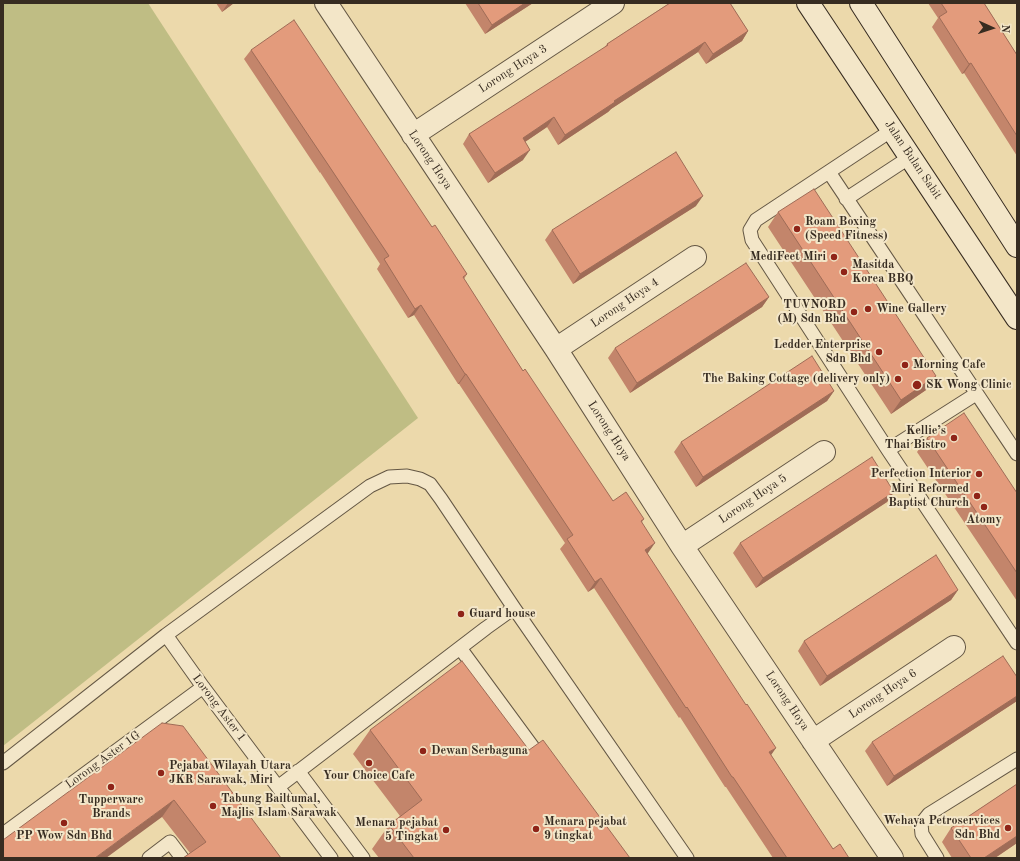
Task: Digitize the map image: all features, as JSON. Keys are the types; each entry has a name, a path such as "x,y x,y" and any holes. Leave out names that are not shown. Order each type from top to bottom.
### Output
{"street":[{"name":"Lorong Hoya","path":"326,3 556,349 682,546 892,858"},
{"name":"Lorong Hoya 3","path":"413,135 613,3"},
{"name":"Jalan Bulan Sabit","path":"808,3 1017,318"},
{"path":"861,3 1017,246"},
{"name":"Lorong Hoya 4","path":"556,349 695,257"},
{"name":"Lorong Hoya 5","path":"682,546 824,452"},
{"name":"Lorong Hoya 6","path":"813,741 954,647"}],"lane":[{"path":"892,130 756,220 750,230 752,240 888,450 1017,643"},
{"path":"846,199 910,157"},
{"path":"828,172 1017,454"},
{"path":"888,450 976,394"},
{"path":"3,763 166,635 370,486 389,477 407,476 420,478 430,484 441,499 514,608 687,858"},
{"path":"278,787 514,608"},
{"name":"Lorong Aster 1","path":"166,635 278,787 326,856"},
{"path":"460,648 548,769"},
{"name":"Lorong Aster 1G","path":"3,834 203,687"},
{"path":"937,858 922,834 921,824 928,814 1017,759"},
{"path":"298,771 362,858"},
{"path":"149,858 170,842 182,858"}],"shaded area":[{"path":"3,3 148,3 418,418 3,746"}],"building":[{"path":"478,3 525,3 492,25"},
{"path":"670,3 730,3 748,31 713,54 705,42 614,101 615,102 565,135 554,117 523,138 530,150 495,173 469,134 608,45 607,44"},
{"path":"941,3 984,3 1017,55 1017,136 971,63 969,64 939,17 947,12"},
{"path":"294,20 432,227 435,225 467,274 463,277 523,371 525,369 613,501 626,492 644,519 641,521 655,543 645,550 746,705 747,704 776,748 769,752 833,849 840,844 849,858 787,858 601,578 595,582 567,539 573,535 465,374 421,305 415,309 384,259 389,256 251,50"},
{"path":"676,152 703,196 580,274 552,230"},
{"path":"814,189 936,376 901,400 778,212"},
{"path":"746,263 769,297 637,383 615,348"},
{"path":"812,356 834,391 703,477 681,442"},
{"path":"964,413 1017,493 1017,573 927,438"},
{"path":"872,457 894,492 763,578 740,543"},
{"path":"936,555 958,590 827,676 804,641"},
{"path":"1003,656 1017,677 1017,696 894,776 872,742"},
{"path":"462,661 529,750 543,740 630,858 414,858 389,825 422,800 370,730"},
{"path":"162,723 183,726 281,858 183,858 206,842 174,800 95,858 3,858 3,840"},
{"path":"1017,784 1017,836 984,858 971,858 951,828"}],"place":[{"name":"Roam Boxing (Speed Fitness)","path":"797,229"},
{"name":"MediFeet Miri","path":"834,257"},
{"name":"Masitda Korea BBQ","path":"844,272"},
{"name":"Wine Gallery","path":"868,309"},
{"name":"TUVNORD (M) Sdn Bhd","path":"854,312"},
{"name":"Ledder Enterprise Sdn Bhd","path":"879,352"},
{"name":"Morning Cafe","path":"905,365"},
{"name":"The Baking Cottage (delivery only)","path":"898,379"},
{"name":"SK Wong Clinic","path":"917,385"},
{"name":"Kellie’s Thai Bistro","path":"954,438"},
{"name":"Perfection Interior","path":"979,474"},
{"name":"Miri Reformed Baptist Church","path":"977,496"},
{"name":"Atomy","path":"984,507"},
{"name":"Guard house","path":"461,614"},
{"name":"Dewan Serbaguna","path":"423,751"},
{"name":"Your Choice Cafe","path":"369,763"},
{"name":"Pejabat Wilayah Utara JKR Sarawak, Miri","path":"161,773"},
{"name":"Tupperware Brands","path":"111,787"},
{"name":"Tabung Bailtumal, Majlis Islam Sarawak","path":"213,806"},
{"name":"PP Wow Sdn Bhd","path":"64,823"},
{"name":"Wehaya Petroservices Sdn Bhd","path":"1008,828"},
{"name":"Menara pejabat 9 tingkat","path":"536,829"},
{"name":"Menara pejabat 5 Tingkat","path":"446,830"}]}
